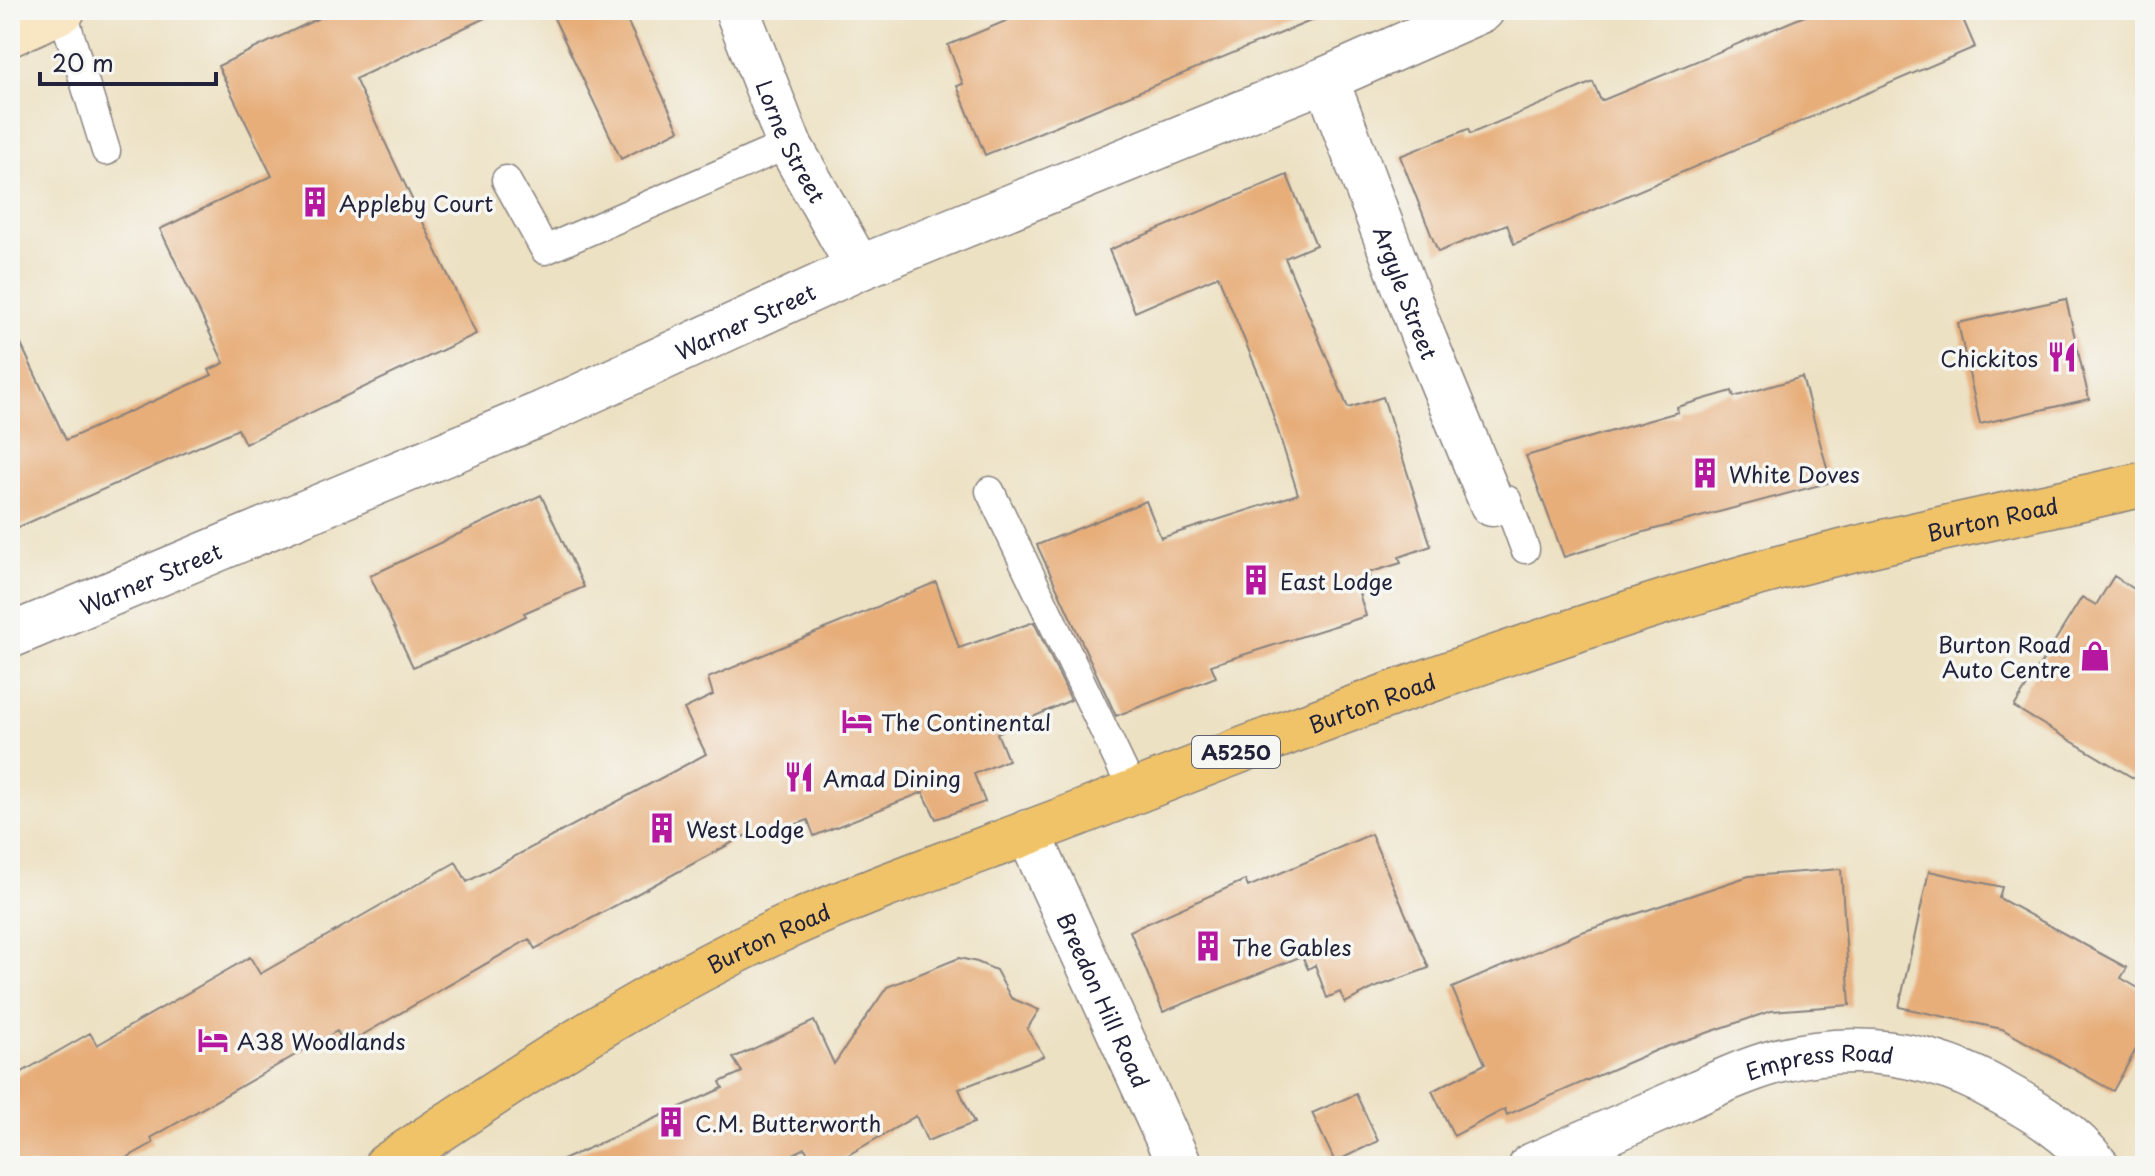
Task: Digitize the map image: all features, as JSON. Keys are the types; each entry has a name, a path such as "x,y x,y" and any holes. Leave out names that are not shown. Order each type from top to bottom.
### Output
{"main road":[{"name":"Burton Road","path":"386,1166 596,1030 739,950 850,899 1414,684 1534,643 1822,557 2145,484"}],"street":[{"path":"10,34 63,10"},
{"name":"Lorne Street","path":"737,10 789,144 859,268"},
{"name":"Warner Street","path":"10,636 543,413 859,268 1326,79 1482,10"},
{"name":"Argyle Street","path":"1326,79 1423,336 1492,504"},
{"name":"Breedon Hill Road","path":"1028,832 1180,1166"},
{"name":"Empress Road","path":"1531,1166 1765,1065 1805,1055 1862,1052 1915,1056 1978,1079 2052,1123 2074,1140 2097,1166"}],"lane":[{"path":"63,10 106,151"},
{"path":"506,180 545,250 789,144"},
{"path":"990,491 1133,791"},
{"path":"1492,504 1507,500 1525,549"}],"building":[{"name":"Appleby Court","path":"336,10 502,10 355,79 476,334 245,444 238,429 10,531 10,321 66,440 212,375 209,370 224,363 160,229 272,176 218,66"},
{"path":"550,10 622,10 679,130 621,159"},
{"path":"1032,10 1335,11 985,155 957,86 963,84 948,45"},
{"path":"1819,10 1959,10 1975,47 1514,244 1507,224 1438,252 1400,156 1468,129 1470,134 1593,82 1601,101"},
{"path":"1287,175 1316,245 1285,258 1348,408 1383,397 1431,546 1399,557 1401,563 1368,573 1373,588 1359,593 1366,616 1211,665 1216,677 1116,716 1037,545 1146,501 1161,538 1298,494 1264,387 1218,276 1135,312 1109,250"},
{"path":"2066,299 2089,399 1980,424 1958,323"},
{"path":"1802,377 1831,482 1644,532 1564,557 1526,456 1678,412 1677,407 1732,391 1734,397"},
{"path":"541,495 584,587 524,613 526,616 473,642 413,667 370,576"},
{"name":"Burton Road Auto Centre","path":"2114,576 2145,596 2145,785 2014,707 2082,597 2096,605"},
{"path":"936,582 959,648 1034,622 1071,700 997,733 1008,760 974,774 985,802 936,819 923,792 814,836 808,820 753,840 750,833 535,949 529,939 345,1045 337,1031 151,1138 153,1143 112,1166 10,1166 10,1079 90,1033 97,1045 250,957 260,974 456,862 467,882 706,754 684,709 713,695 708,678"},
{"path":"1371,834 1429,968 1374,988 1345,1003 1340,992 1327,998 1315,965 1308,969 1302,956 1163,1012 1130,931 1245,880 1248,887"},
{"path":"1841,869 1850,1005 1771,1011 1657,1050 1507,1115 1505,1109 1454,1136 1432,1091 1485,1064 1452,988 1579,933 1749,876"},
{"path":"1929,871 2002,887 1999,898 2127,968 2121,978 2145,992 2145,1033 2113,1091 2002,1029 1899,1007"},
{"path":"959,958 996,970 1011,998 1039,1010 1027,1029 1044,1056 959,1089 974,1123 927,1141 916,1116 829,1166 814,1166 805,1148 770,1166 549,1166 723,1088 720,1082 742,1072 733,1058 814,1021 834,1064 887,987"},
{"path":"1356,1094 1378,1141 1335,1162 1312,1113"}],"place":[{"name":"Appleby Court","path":"315,202"},
{"name":"Chickitos","path":"2062,357"},
{"name":"White Doves","path":"1705,473"},
{"name":"East Lodge","path":"1256,580"},
{"name":"Burton Road Auto Centre","path":"2095,656"},
{"name":"The Continental","path":"857,721"},
{"name":"Amad Dining","path":"799,777"},
{"name":"West Lodge","path":"662,828"},
{"name":"The Gables","path":"1208,946"},
{"name":"A38 Woodlands","path":"213,1040"},
{"name":"C.M. Butterworth","path":"671,1122"}]}
